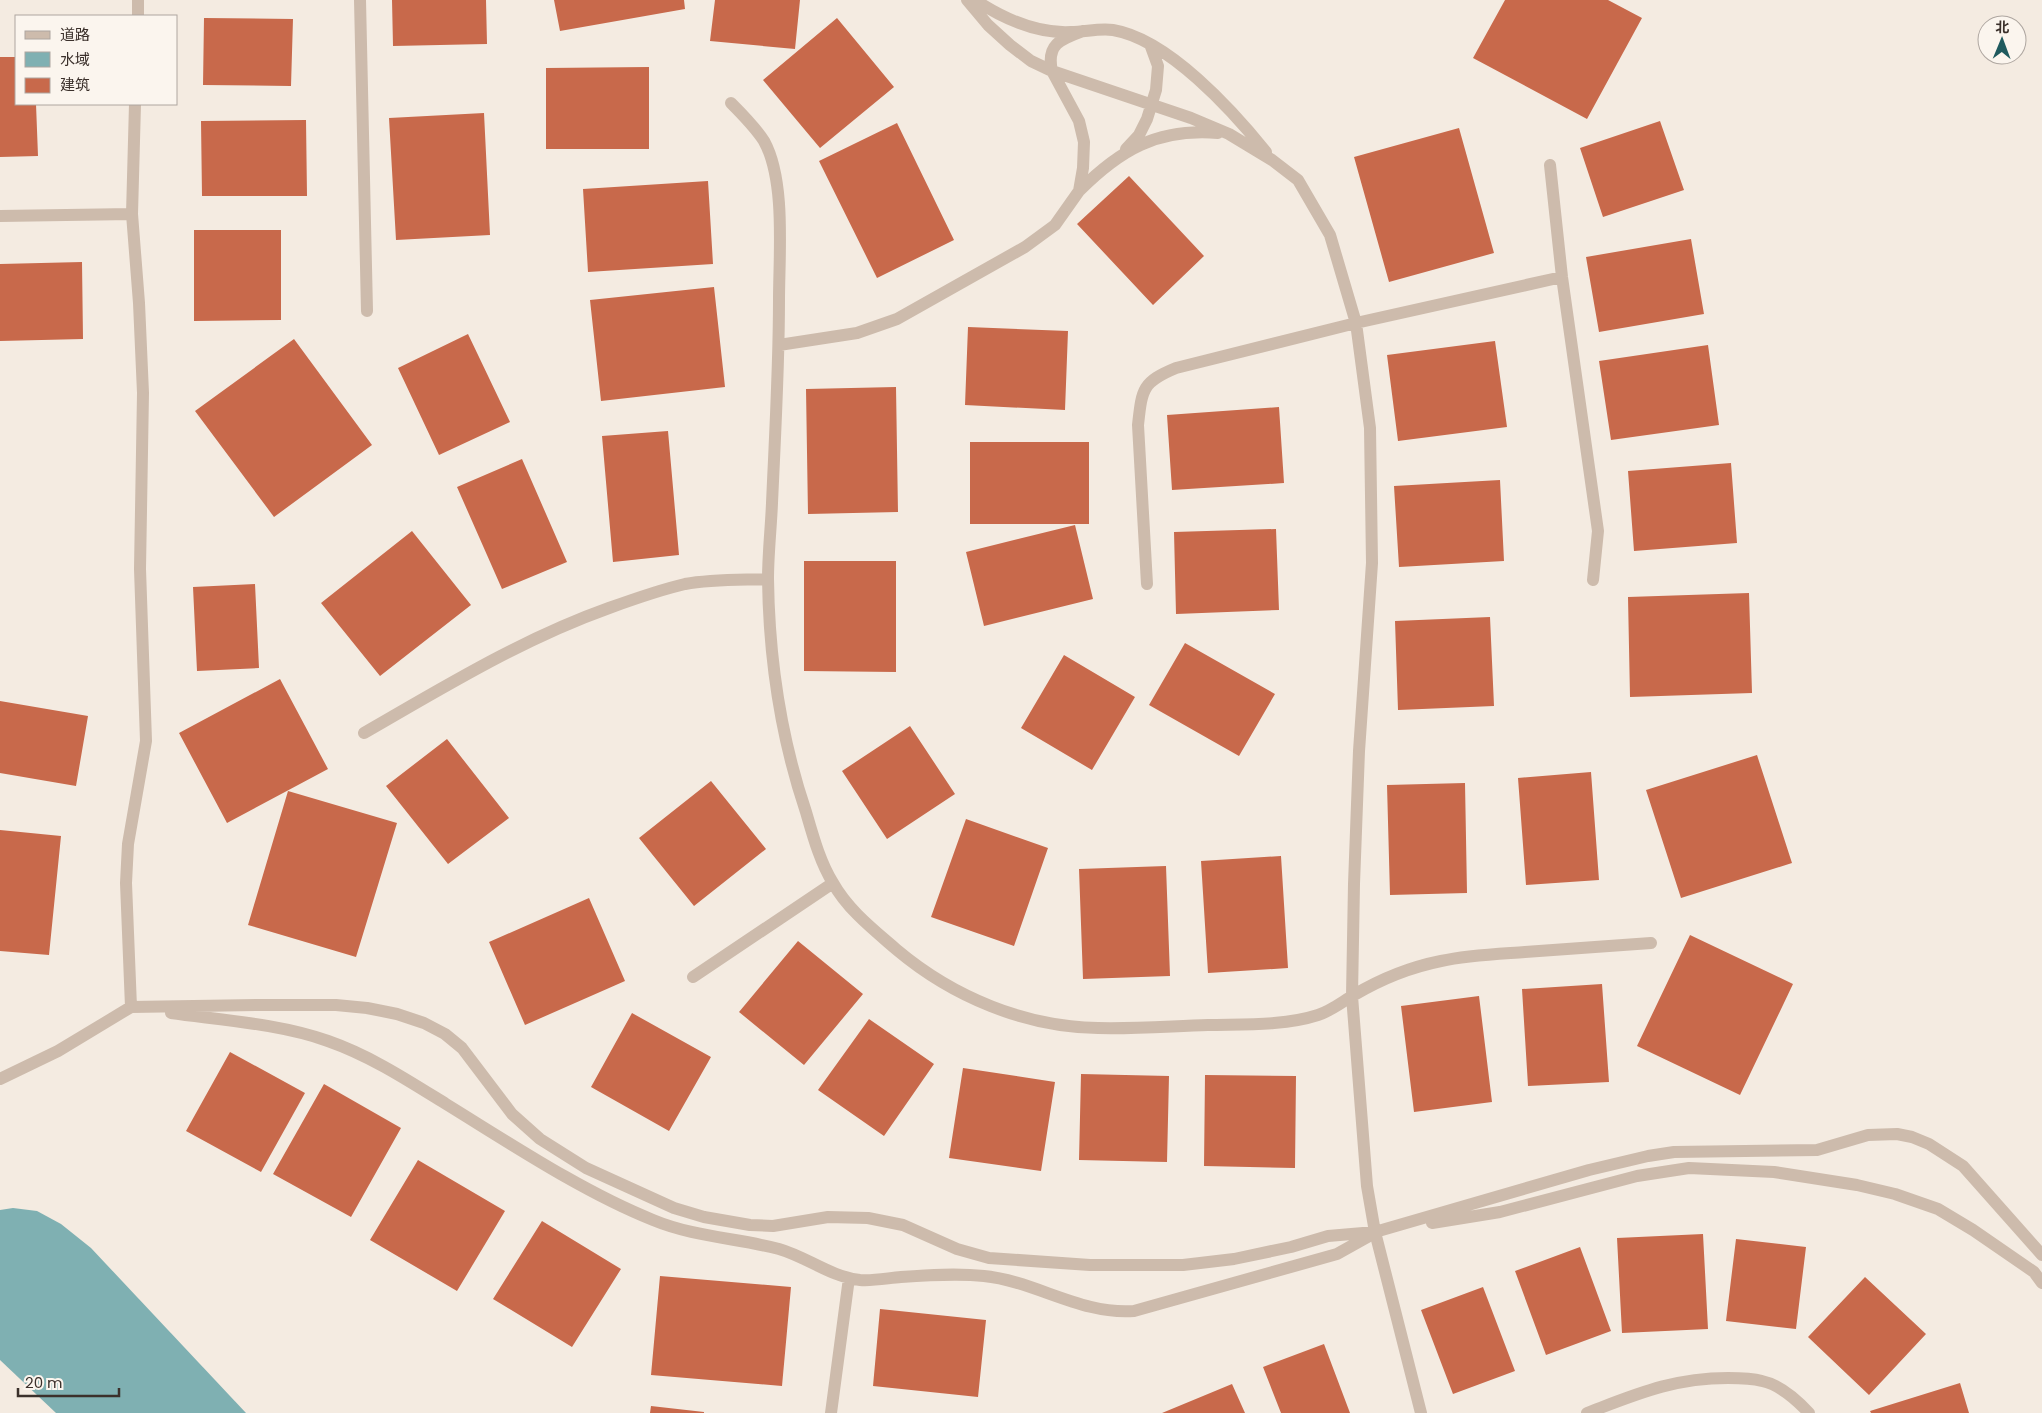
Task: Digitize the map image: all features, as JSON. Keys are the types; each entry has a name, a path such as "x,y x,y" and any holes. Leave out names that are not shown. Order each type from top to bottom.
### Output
{"street":[{"path":"138,0 138,15"},
{"path":"360,0 367,311"},
{"path":"967,0 988,25 1031,61 1052,71 1191,118 1229,134 1272,160 1298,180 1330,234 1356,323 1370,428 1372,563 1359,751 1352,996 1367,1186 1375,1232 1421,1413"},
{"path":"975,0 998,15 1017,23 1052,32 1112,30 1131,34 1149,44 1208,87 1245,126 1272,160"},
{"path":"1079,191 1083,168 1084,142 1078,121 1052,71 1051,55 1057,43 1083,31"},
{"path":"1119,156 1139,135 1152,105 1156,90 1158,66 1149,44"},
{"path":"731,103 753,126 766,145 775,173 779,205 779,345 768,579 772,642 780,710 797,787 833,884 850,906 874,930 921,970 957,990 1025,1019 1060,1025 1097,1028 1261,1023 1316,1016 1336,1007 1383,979 1440,961 1479,956 1652,943"},
{"path":"132,1007 126,883 128,844 146,741 140,569 143,393 139,303 132,214 135,105"},
{"path":"779,345 857,333 898,319 1025,247 1055,225 1079,191 1102,168 1119,156 1163,136 1201,132 1229,134"},
{"path":"1550,165 1562,277 1598,531 1593,580"},
{"path":"0,216 132,214"},
{"path":"1147,584 1138,425 1140,402 1145,387 1156,376 1176,368 1356,323 1562,277"},
{"path":"364,733 488,661 573,621 641,596 686,584 768,579"},
{"path":"693,977 833,884"},
{"path":"0,1079 58,1051 132,1007 336,1006 397,1014 424,1023 445,1034 462,1048 512,1114 555,1150 586,1168 674,1208 726,1222 773,1226 828,1217 868,1218 903,1225 956,1249 988,1258 1090,1265 1183,1265 1234,1259 1291,1247 1328,1236 1375,1232 1500,1212 1637,1176 1688,1168 1774,1172 1857,1185 1895,1194 1938,1209 1973,1230 2034,1272 2042,1282"},
{"path":"132,1007 257,1026 328,1041 375,1061 577,1182 637,1213 685,1232 778,1249 801,1256 832,1273 848,1278 876,1280 940,1275 983,1276 1033,1287 1092,1308 1120,1312 1134,1311 1336,1254 1375,1232 1589,1170 1648,1156 1674,1152 1817,1150 1868,1135 1897,1134 1912,1137 1929,1144 1963,1166 2042,1254"},
{"path":"831,1413 848,1278"},
{"path":"1587,1413 1661,1386 1712,1378 1742,1378 1763,1381 1780,1389 1798,1401 1809,1413"}],"water":[{"path":"13,1208 37,1211 61,1224 91,1248 246,1413 56,1413 0,1360 0,1210"}],"building":[{"path":"392,0 486,0 487,44 393,46"},
{"path":"554,0 684,0 685,9 560,31"},
{"path":"715,0 800,0 795,49 710,41"},
{"path":"1505,0 1608,0 1642,18 1587,119 1473,58"},
{"path":"204,18 293,19 291,86 203,85"},
{"path":"837,18 894,87 820,148 763,80"},
{"path":"0,57 15,57 15,105 36,105 38,156 0,157"},
{"path":"649,67 649,149 546,149 546,68"},
{"path":"484,113 490,235 396,240 389,118"},
{"path":"306,120 307,196 202,196 201,121"},
{"path":"1660,121 1684,190 1603,217 1580,148"},
{"path":"897,123 954,240 877,278 819,161"},
{"path":"1459,128 1494,253 1389,282 1354,157"},
{"path":"1129,176 1204,256 1153,305 1077,224"},
{"path":"708,181 713,264 588,272 583,189"},
{"path":"194,230 281,230 281,320 194,321"},
{"path":"1691,239 1704,314 1599,332 1586,257"},
{"path":"82,262 83,339 0,341 0,264"},
{"path":"714,287 725,387 601,401 590,300"},
{"path":"968,327 1068,331 1065,410 965,405"},
{"path":"468,334 510,422 439,455 398,368"},
{"path":"294,339 372,445 274,517 195,411"},
{"path":"1495,341 1507,427 1398,441 1387,355"},
{"path":"1708,345 1719,425 1611,440 1599,361"},
{"path":"896,387 898,512 808,514 806,389"},
{"path":"1279,407 1284,483 1172,490 1167,415"},
{"path":"668,431 679,555 613,562 602,436"},
{"path":"970,442 1089,442 1089,524 970,524"},
{"path":"522,459 567,562 502,589 457,487"},
{"path":"1731,463 1737,543 1634,551 1628,471"},
{"path":"1500,480 1504,561 1399,567 1394,486"},
{"path":"1075,525 1093,599 984,626 966,552"},
{"path":"1276,529 1279,610 1176,614 1174,532"},
{"path":"412,531 471,605 380,676 321,603"},
{"path":"804,561 896,561 896,672 804,671"},
{"path":"255,584 259,668 197,671 193,587"},
{"path":"1749,593 1752,693 1630,697 1628,597"},
{"path":"1490,617 1494,706 1398,710 1395,621"},
{"path":"1185,643 1275,694 1239,756 1149,705"},
{"path":"1064,655 1135,697 1092,770 1021,728"},
{"path":"280,679 328,769 227,823 179,733"},
{"path":"0,701 88,716 76,786 0,773"},
{"path":"910,726 955,794 887,839 842,771"},
{"path":"447,739 509,818 448,864 386,786"},
{"path":"1757,755 1792,863 1681,898 1646,790"},
{"path":"1591,772 1599,880 1526,885 1518,778"},
{"path":"711,781 766,849 694,906 639,838"},
{"path":"1465,783 1467,893 1390,895 1387,785"},
{"path":"288,791 397,823 356,957 248,925"},
{"path":"966,819 1048,848 1014,946 931,917"},
{"path":"0,830 61,836 49,955 0,951"},
{"path":"1281,856 1288,968 1208,973 1201,861"},
{"path":"1166,866 1170,976 1083,979 1079,869"},
{"path":"589,898 625,981 525,1025 489,942"},
{"path":"1690,935 1793,984 1740,1095 1637,1046"},
{"path":"798,941 863,994 804,1065 739,1012"},
{"path":"1602,984 1609,1082 1528,1086 1522,989"},
{"path":"1479,996 1492,1102 1414,1112 1401,1006"},
{"path":"632,1013 711,1057 669,1131 591,1087"},
{"path":"869,1019 934,1064 884,1136 818,1090"},
{"path":"230,1052 305,1093 261,1172 186,1131"},
{"path":"963,1068 1055,1082 1041,1171 949,1158"},
{"path":"1081,1074 1169,1076 1167,1162 1079,1160"},
{"path":"1205,1075 1296,1076 1295,1168 1204,1166"},
{"path":"324,1084 401,1128 351,1217 273,1174"},
{"path":"418,1160 505,1211 457,1291 370,1240"},
{"path":"542,1221 621,1269 572,1347 493,1299"},
{"path":"1703,1234 1708,1329 1622,1333 1617,1238"},
{"path":"1736,1239 1806,1247 1796,1329 1726,1321"},
{"path":"1580,1247 1611,1331 1546,1355 1515,1271"},
{"path":"660,1276 791,1287 782,1386 651,1375"},
{"path":"1865,1277 1926,1334 1869,1395 1808,1337"},
{"path":"1483,1287 1515,1371 1453,1394 1421,1310"},
{"path":"880,1309 986,1320 978,1397 873,1386"},
{"path":"1324,1344 1350,1413 1281,1413 1263,1367"},
{"path":"1960,1383 1969,1413 1871,1413 1870,1411"},
{"path":"1232,1384 1245,1413 1162,1413"},
{"path":"651,1406 704,1412 704,1413 650,1413"}]}
